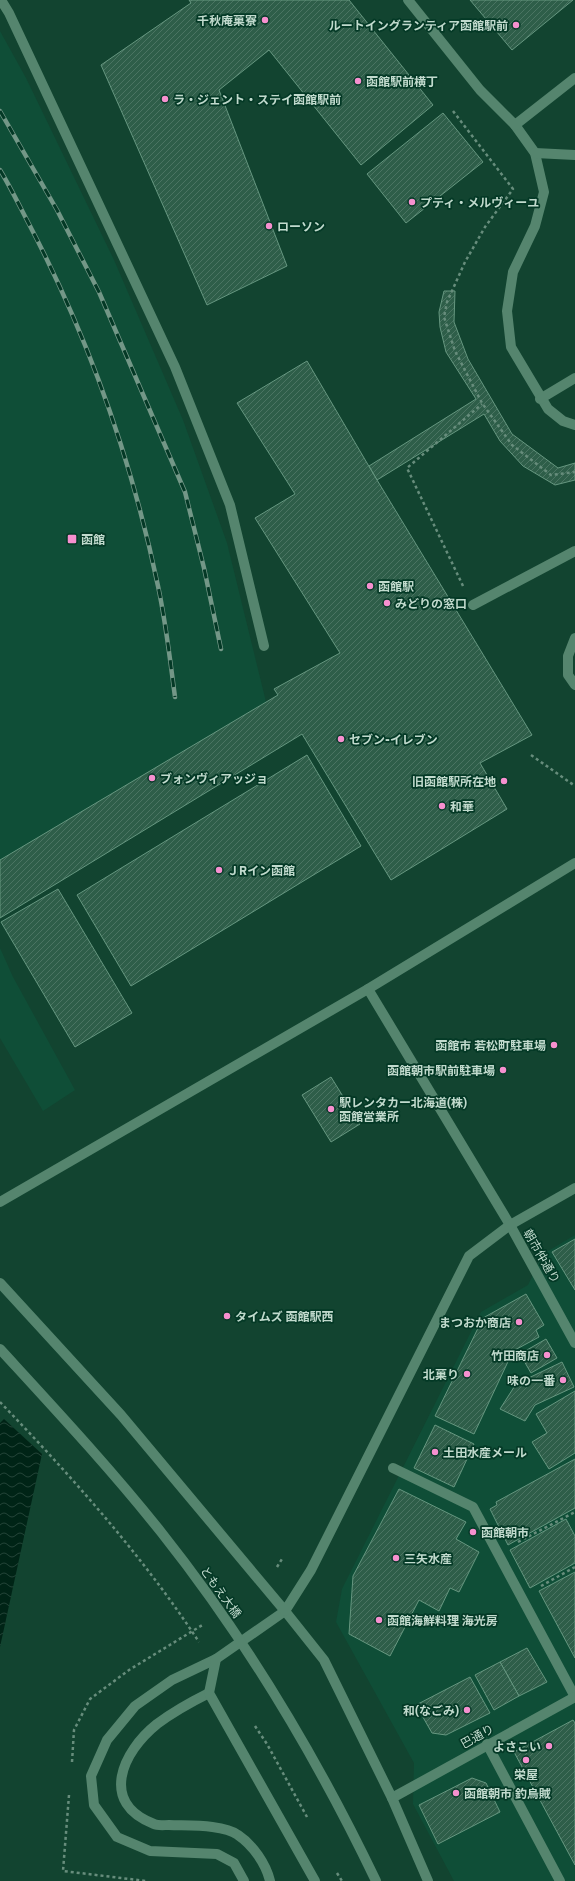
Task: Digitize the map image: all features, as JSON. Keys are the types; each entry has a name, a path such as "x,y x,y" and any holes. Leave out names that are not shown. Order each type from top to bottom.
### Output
{"street":[{"path":"1,0 175,367 230,505 264,646"},
{"path":"408,0 480,90 515,125 534,153 544,192 535,226 513,272 507,311 511,347 540,399 548,409 563,421 575,425"},
{"path":"515,125 575,78"},
{"path":"534,153 575,155"},
{"path":"540,399 575,378"},
{"path":"473,605 575,551"},
{"path":"575,638 568,656 568,675 575,686"},
{"path":"0,1202 3,1198 368,989 575,863"},
{"name":"朝市仲通り","path":"368,989 510,1225 575,1343"},
{"path":"244,1881 234,1863 217,1854 150,1851 117,1837 94,1805 91,1776 107,1740 136,1706 172,1680 216,1659 285,1611 311,1570 468,1256 510,1225 575,1188"},
{"path":"0,1283 122,1416 285,1611 324,1660 392,1798 428,1881"},
{"name":"ともえ大橋","path":"0,1349 100,1458 162,1533 214,1603 266,1680 303,1742 376,1881"},
{"path":"393,1468 473,1507 575,1697"},
{"path":"216,1659 209,1693 315,1881"},
{"path":"209,1693 184,1706 157,1724 140,1740 128,1759 120,1777 122,1796 134,1814 155,1824 218,1828 237,1834 251,1847 267,1869 270,1881"},
{"name":"巴通り","path":"392,1798 487,1744 575,1697"},
{"path":"487,1744 560,1881"}],"path":[{"path":"473,605 407,468 482,404"},
{"path":"531,755 575,786"},
{"path":"0,1402 104,1515 185,1620 202,1646"},
{"path":"498,1553 575,1512"},
{"path":"521,1597 575,1568"},
{"path":"254,1725 267,1744 308,1819"},
{"path":"334,1867 342,1881"}],"shaded area":[{"path":"0,31 26,78 114,260 183,420 227,543 266,702 0,860"},
{"path":"0,948 13,977 75,1090 43,1111 0,1038"},
{"name":"函館朝市","path":"575,1235 575,1881 454,1881 413,1804 414,1763 336,1622 342,1589 481,1312 528,1285 543,1254"}],"water":[{"path":"4,1419 42,1454 0,1647 0,1423"}],"building":[{"path":"189,0 349,0 433,105 361,165 269,50 219,90 287,266 207,305 101,65 191,3"},
{"name":"ルートイングランティア函館駅前","path":"470,0 573,0 512,50"},
{"path":"443,113 483,162 406,223 367,174"},
{"path":"444,291 455,291 454,322 468,359 512,434 558,468 575,463 575,480 555,485 523,466 500,441 484,414 377,480 369,466 476,399 446,352 440,327 439,312"},
{"name":"函館駅","path":"307,361 377,480 532,735 480,763 507,809 391,880 302,734 0,918 0,860 278,695 274,689 340,653 255,518 295,494 237,403"},
{"name":"ＪRイン函館","path":"307,755 361,846 131,986 77,895"},
{"path":"58,889 132,1013 75,1047 1,922"},
{"name":"駅レンタカー北海道(株) 函館営業所","path":"331,1077 360,1124 331,1142 302,1095"},
{"path":"575,1239 575,1290 552,1252"},
{"path":"526,1294 544,1325 536,1330 539,1337 513,1351 474,1434 435,1416 483,1318"},
{"path":"546,1339 557,1358 531,1373 520,1354"},
{"path":"562,1362 574,1387 535,1405 525,1421 500,1409 516,1384"},
{"path":"575,1391 575,1453 549,1469 532,1442 547,1433 536,1414"},
{"path":"435,1425 474,1444 454,1487 414,1468"},
{"path":"575,1459 575,1508 508,1545 490,1509 497,1505 496,1502"},
{"path":"399,1489 466,1522 456,1539 479,1552 459,1592 450,1588 439,1611 419,1600 390,1656 349,1634 353,1576"},
{"path":"566,1519 575,1536 575,1563 530,1588 510,1550"},
{"path":"575,1572 575,1658 539,1591"},
{"path":"527,1648 547,1682 519,1696 500,1662"},
{"path":"500,1662 519,1696 494,1710 475,1675"},
{"path":"470,1677 490,1713 446,1735 432,1733 416,1705"},
{"path":"573,1720 575,1723 575,1865 514,1752"},
{"path":"472,1778 486,1783 500,1812 438,1844 419,1805"}],"railway":[{"path":"0,111 57,210 99,292 185,492 204,568 221,649"},
{"path":"0,170 30,226 71,312 90,357 122,447 158,586 166,628 175,697"}],"place":[{"name":"千秋庵菓寮","path":"265,20"},
{"name":"ルートイングランティア函館駅前","path":"516,25"},
{"name":"函館駅前横丁","path":"358,81"},
{"name":"ラ・ジェント・ステイ函館駅前","path":"165,99"},
{"name":"プティ・メルヴィーユ","path":"412,202"},
{"name":"ローソン","path":"269,226"},
{"name":"函館","path":"72,539"},
{"name":"函館駅","path":"370,586"},
{"name":"みどりの窓口","path":"387,603"},
{"name":"セブン-イレブン","path":"341,739"},
{"name":"ブォンヴィアッジョ","path":"152,778"},
{"name":"旧函館駅所在地","path":"504,781"},
{"name":"和華","path":"442,806"},
{"name":"ＪRイン函館","path":"219,870"},
{"name":"函館市 若松町駐車場","path":"554,1045"},
{"name":"函館朝市駅前駐車場","path":"503,1070"},
{"name":"駅レンタカー北海道(株) 函館営業所","path":"331,1109"},
{"name":"タイムズ 函館駅西","path":"227,1316"},
{"name":"まつおか商店","path":"519,1322"},
{"name":"竹田商店","path":"547,1355"},
{"name":"北菓り","path":"467,1374"},
{"name":"味の一番","path":"563,1380"},
{"name":"土田水産メール","path":"435,1452"},
{"name":"函館朝市","path":"473,1532"},
{"name":"三矢水産","path":"396,1558"},
{"name":"函館海鮮料理 海光房","path":"379,1620"},
{"name":"和(なごみ)","path":"467,1710"},
{"name":"よさこい","path":"549,1746"},
{"name":"栄屋","path":"526,1760"},
{"name":"函館朝市 釣烏賊","path":"456,1793"}]}
